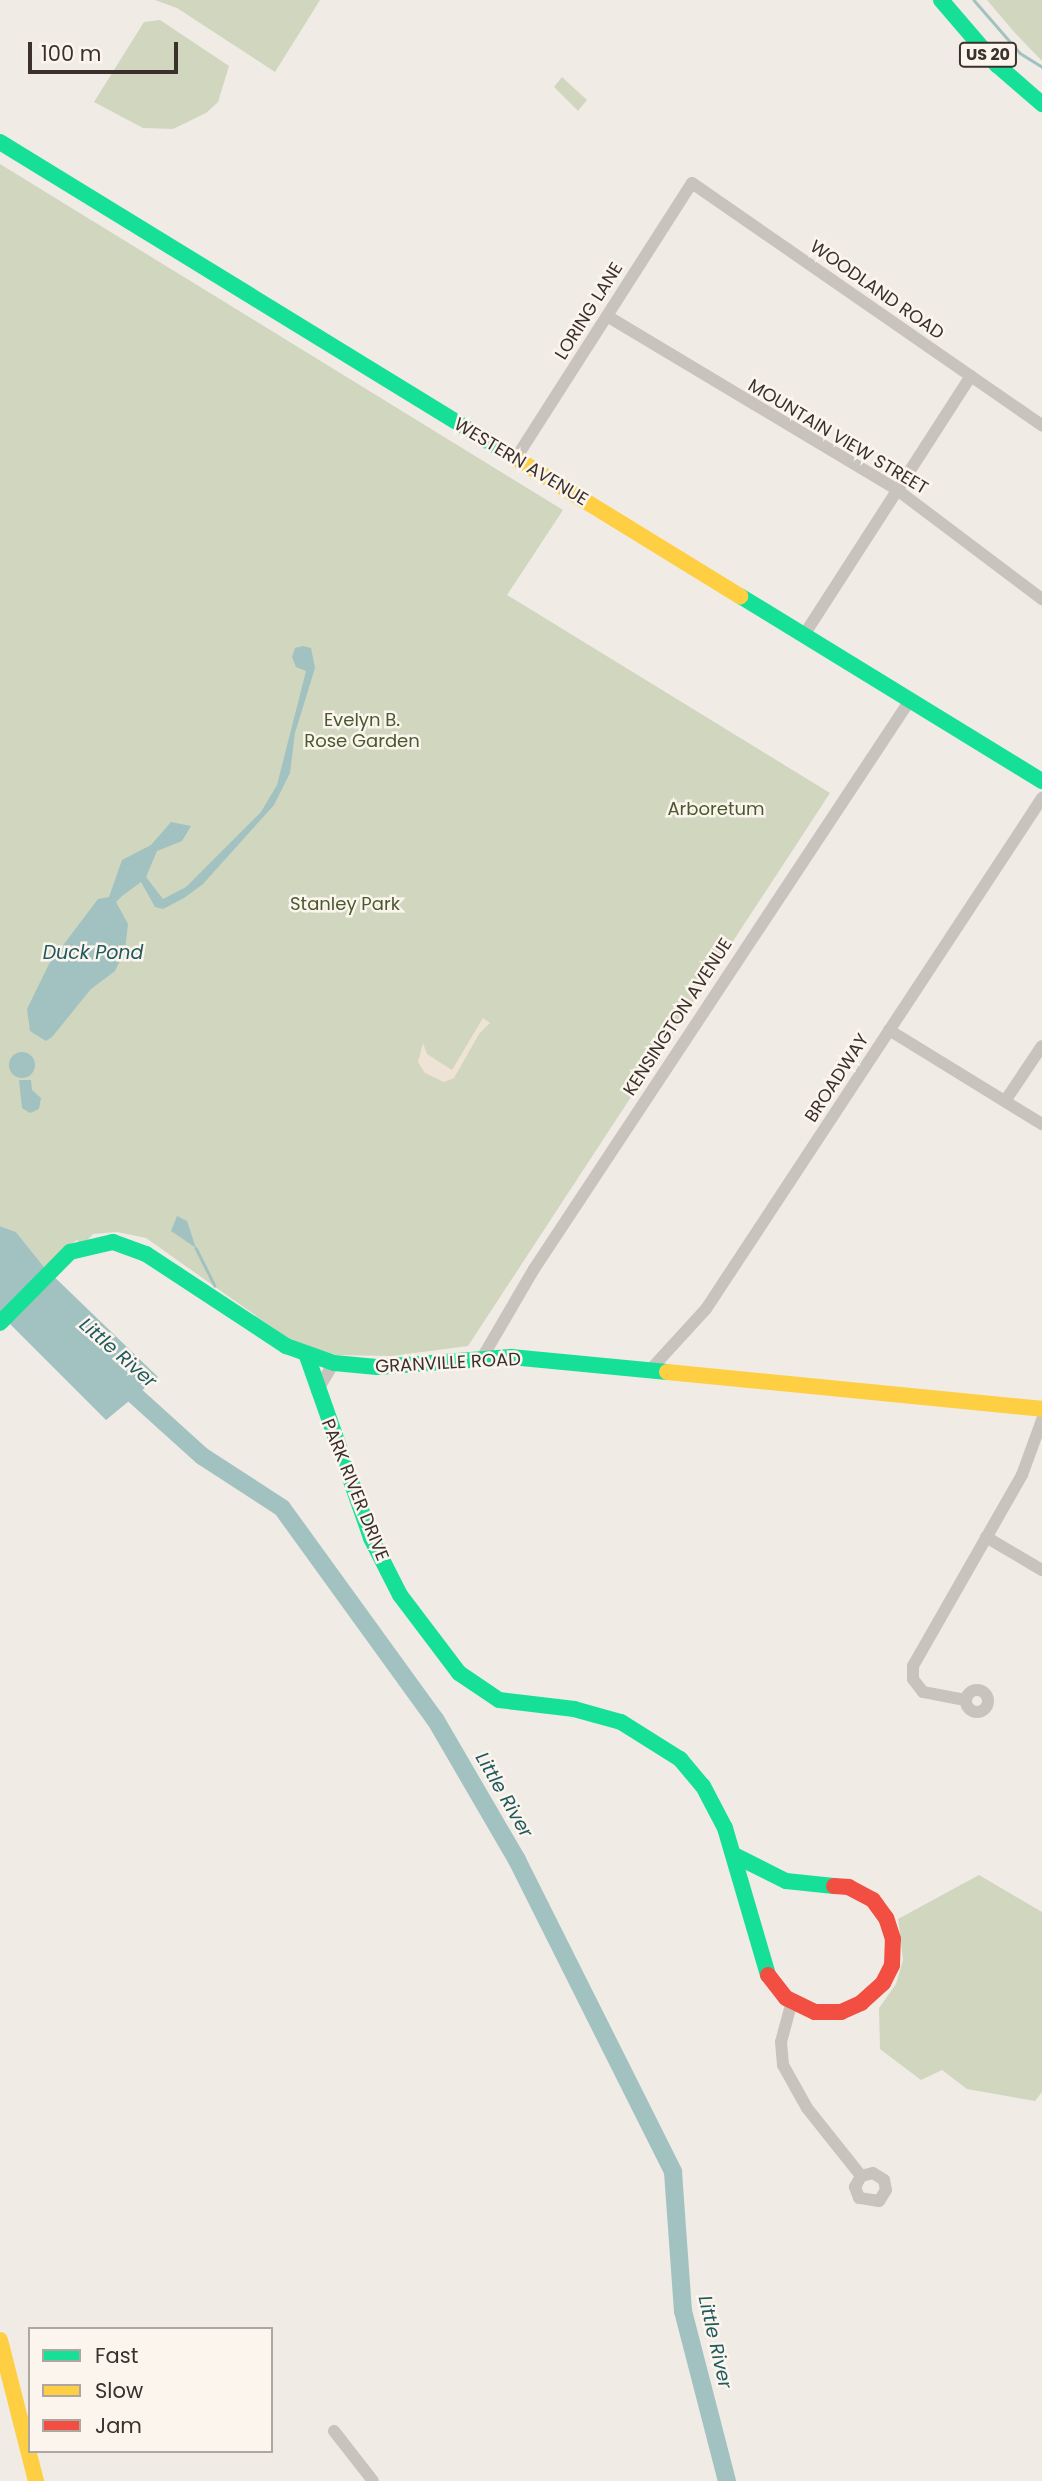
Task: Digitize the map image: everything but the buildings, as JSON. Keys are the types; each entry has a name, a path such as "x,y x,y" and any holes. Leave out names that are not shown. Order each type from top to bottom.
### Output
{"street":[{"name":"US 20","path":"941,0 997,65 1042,104"},
{"name":"WESTERN AVENUE","path":"0,142 1042,781"},
{"name":"LORING LANE","path":"516,458 692,183"},
{"name":"WOODLAND ROAD","path":"692,183 1042,425"},
{"name":"MOUNTAIN VIEW STREET","path":"607,316 896,489 1042,599"},
{"path":"804,635 971,376"},
{"name":"KENSINGTON AVENUE","path":"482,1358 534,1269 909,700"},
{"name":"BROADWAY","path":"651,1369 706,1309 1042,798"},
{"path":"889,1030 1042,1124"},
{"path":"1005,1101 1042,1046"},
{"name":"GRANVILLE ROAD","path":"0,1323 63,1258 90,1244 129,1245 248,1324 307,1356 334,1363 377,1367 482,1358 651,1369 1042,1409"},
{"name":"PARK RIVER DRIVE","path":"307,1356 358,1508 388,1574 460,1673 499,1699 597,1714 656,1741 680,1759 703,1786 736,1856 769,1977 792,2001 815,2012 833,2013 867,1998 890,1971 894,1952 889,1924 878,1905 862,1892 841,1885 786,1881 736,1856"},
{"path":"317,1391 334,1363"},
{"path":"965,1700 926,1693 914,1683 912,1671 1028,1463 1042,1420"},
{"path":"986,1537 1042,1570"},
{"path":"792,2001 781,2042 787,2076 817,2123 861,2176"},
{"path":"0,2340 28,2450"},
{"path":"334,2431 373,2481"},
{"path":"29,2453 36,2481"}],"green space":[{"path":"155,0 320,0 275,72 177,8"},
{"path":"987,0 1042,0 1042,61 1015,33"},
{"path":"160,20 229,66 218,102 206,113 173,129 143,128 94,102 144,22"},
{"path":"562,77 587,100 578,111 554,87"},
{"name":"Stanley Park","path":"0,164 563,510 507,595 830,793 468,1346 392,1356 337,1355 293,1342 146,1238 117,1232 93,1234 82,1246 77,1240 68,1246 44,1267 16,1232 0,1226"},
{"path":"979,1875 1042,1912 1042,2092 1035,2101 967,2089 942,2070 921,2080 880,2049 879,2008 896,1984 903,1960 898,1919"}],"shaded area":[{"path":"483,1018 490,1023 479,1034 454,1078 444,1082 425,1073 418,1062 423,1043 427,1054 452,1070"}],"water":[{"name":"Duck Pond","path":"295,648 311,648 315,668 295,733 290,773 274,805 203,884 184,898 163,909 155,907 141,882 122,896 116,902 128,924 125,950 115,971 91,989 52,1037 46,1041 30,1031 27,1009 49,964 98,899 109,897 122,860 151,845 171,822 191,826 182,841 157,851 146,877 163,899 186,887 261,812 277,785 306,671 296,667 292,657"},
{"path":"22,1052 31,1056 35,1065 31,1074 22,1078 13,1074 9,1065 13,1056"},
{"path":"19,1080 31,1080 32,1090 41,1098 39,1109 30,1113 22,1108"},
{"path":"177,1216 187,1221 196,1248 171,1231"},
{"path":"0,1226 16,1232 44,1267 158,1377 106,1420 0,1314"}],"waterway":[{"path":"974,0 1020,53 1042,67"},
{"path":"196,1248 215,1286"},
{"name":"Little River","path":"119,1381 202,1456 282,1508 435,1719 517,1860 673,2172 683,2311 727,2481"}],"traffic: fast":[{"path":"941,0 997,65 1042,104"},
{"path":"0,142 512,456"},
{"path":"740,596 1042,781"},
{"path":"0,1323 70,1252 113,1242 146,1254 286,1346 334,1363 377,1367 511,1357 667,1372"},
{"path":"307,1356 371,1538 400,1595 459,1673 499,1700 574,1709 621,1722 680,1759 703,1786 725,1828 768,1975"},
{"path":"736,1856 786,1881 834,1886"}],"traffic: slow":[{"path":"512,456 740,596"},
{"path":"667,1372 1042,1409"},
{"path":"0,2340 28,2450"},
{"path":"29,2453 36,2481"}],"traffic: jam":[{"path":"768,1975 786,1998 815,2012 841,2012 861,2003 883,1983 892,1965 893,1939 886,1918 873,1900 849,1887 834,1886"}],"park label":[{"name":"Evelyn B. Rose Garden","path":"362,731"},
{"name":"Arboretum","path":"716,809"}]}
